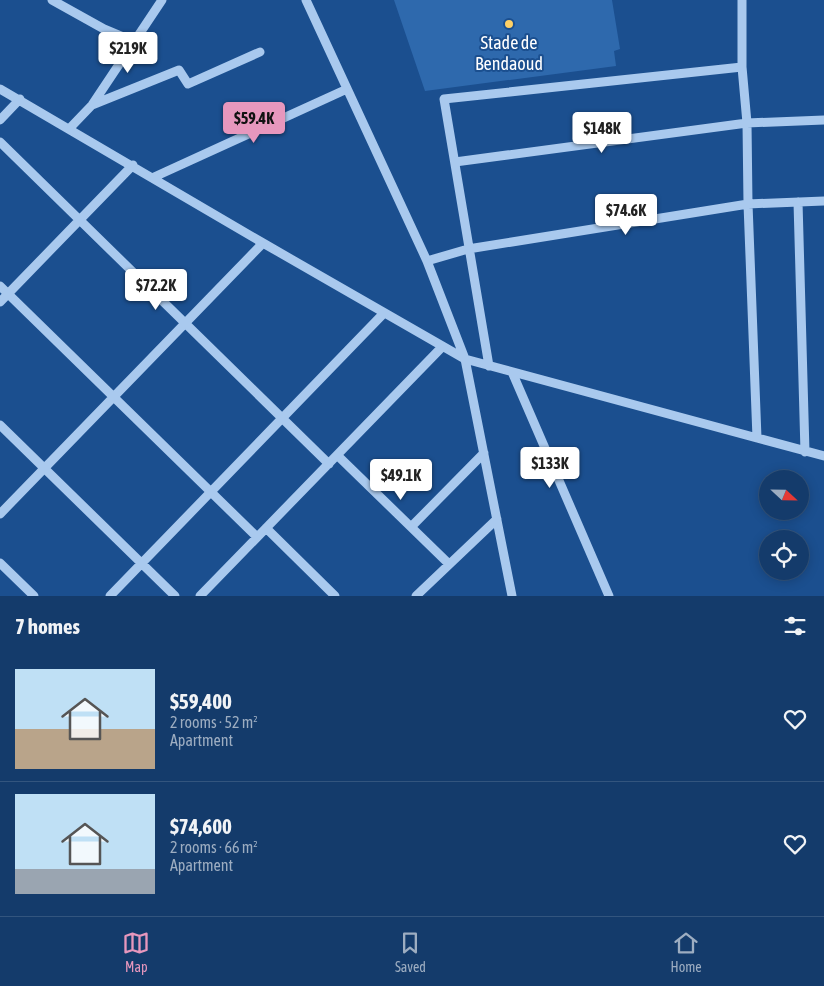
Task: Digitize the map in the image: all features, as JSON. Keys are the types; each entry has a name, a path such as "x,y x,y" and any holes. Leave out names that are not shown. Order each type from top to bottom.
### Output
{"street":[{"path":"52,0 104,29 135,42"},
{"path":"69,129 92,105 162,0"},
{"path":"306,0 426,261 465,359 512,596"},
{"path":"742,0 742,67 747,123 748,204 757,438"},
{"path":"92,105 179,70 188,84 260,52"},
{"path":"489,366 444,99 742,67"},
{"path":"0,89 132,165 263,244 465,359 824,456"},
{"path":"152,178 347,89"},
{"path":"0,120 20,99"},
{"path":"455,162 747,123 824,120"},
{"path":"0,142 329,464"},
{"path":"0,302 132,165"},
{"path":"798,202 805,452"},
{"path":"426,261 468,249 748,204 824,202"},
{"path":"0,514 263,244"},
{"path":"0,286 257,537"},
{"path":"110,596 384,313"},
{"path":"200,596 442,347"},
{"path":"512,372 609,596"},
{"path":"0,425 175,596"},
{"path":"411,528 484,452"},
{"path":"337,455 449,564"},
{"path":"416,596 497,519"},
{"path":"266,528 335,596"},
{"path":"0,563 34,596"}],"shaded area":[{"name":"Stade de Bendaoud","path":"394,0 612,0 620,49 614,51 616,66 425,91"}],"place":[{"name":"Stade de Bendaoud","path":"509,24"}]}
